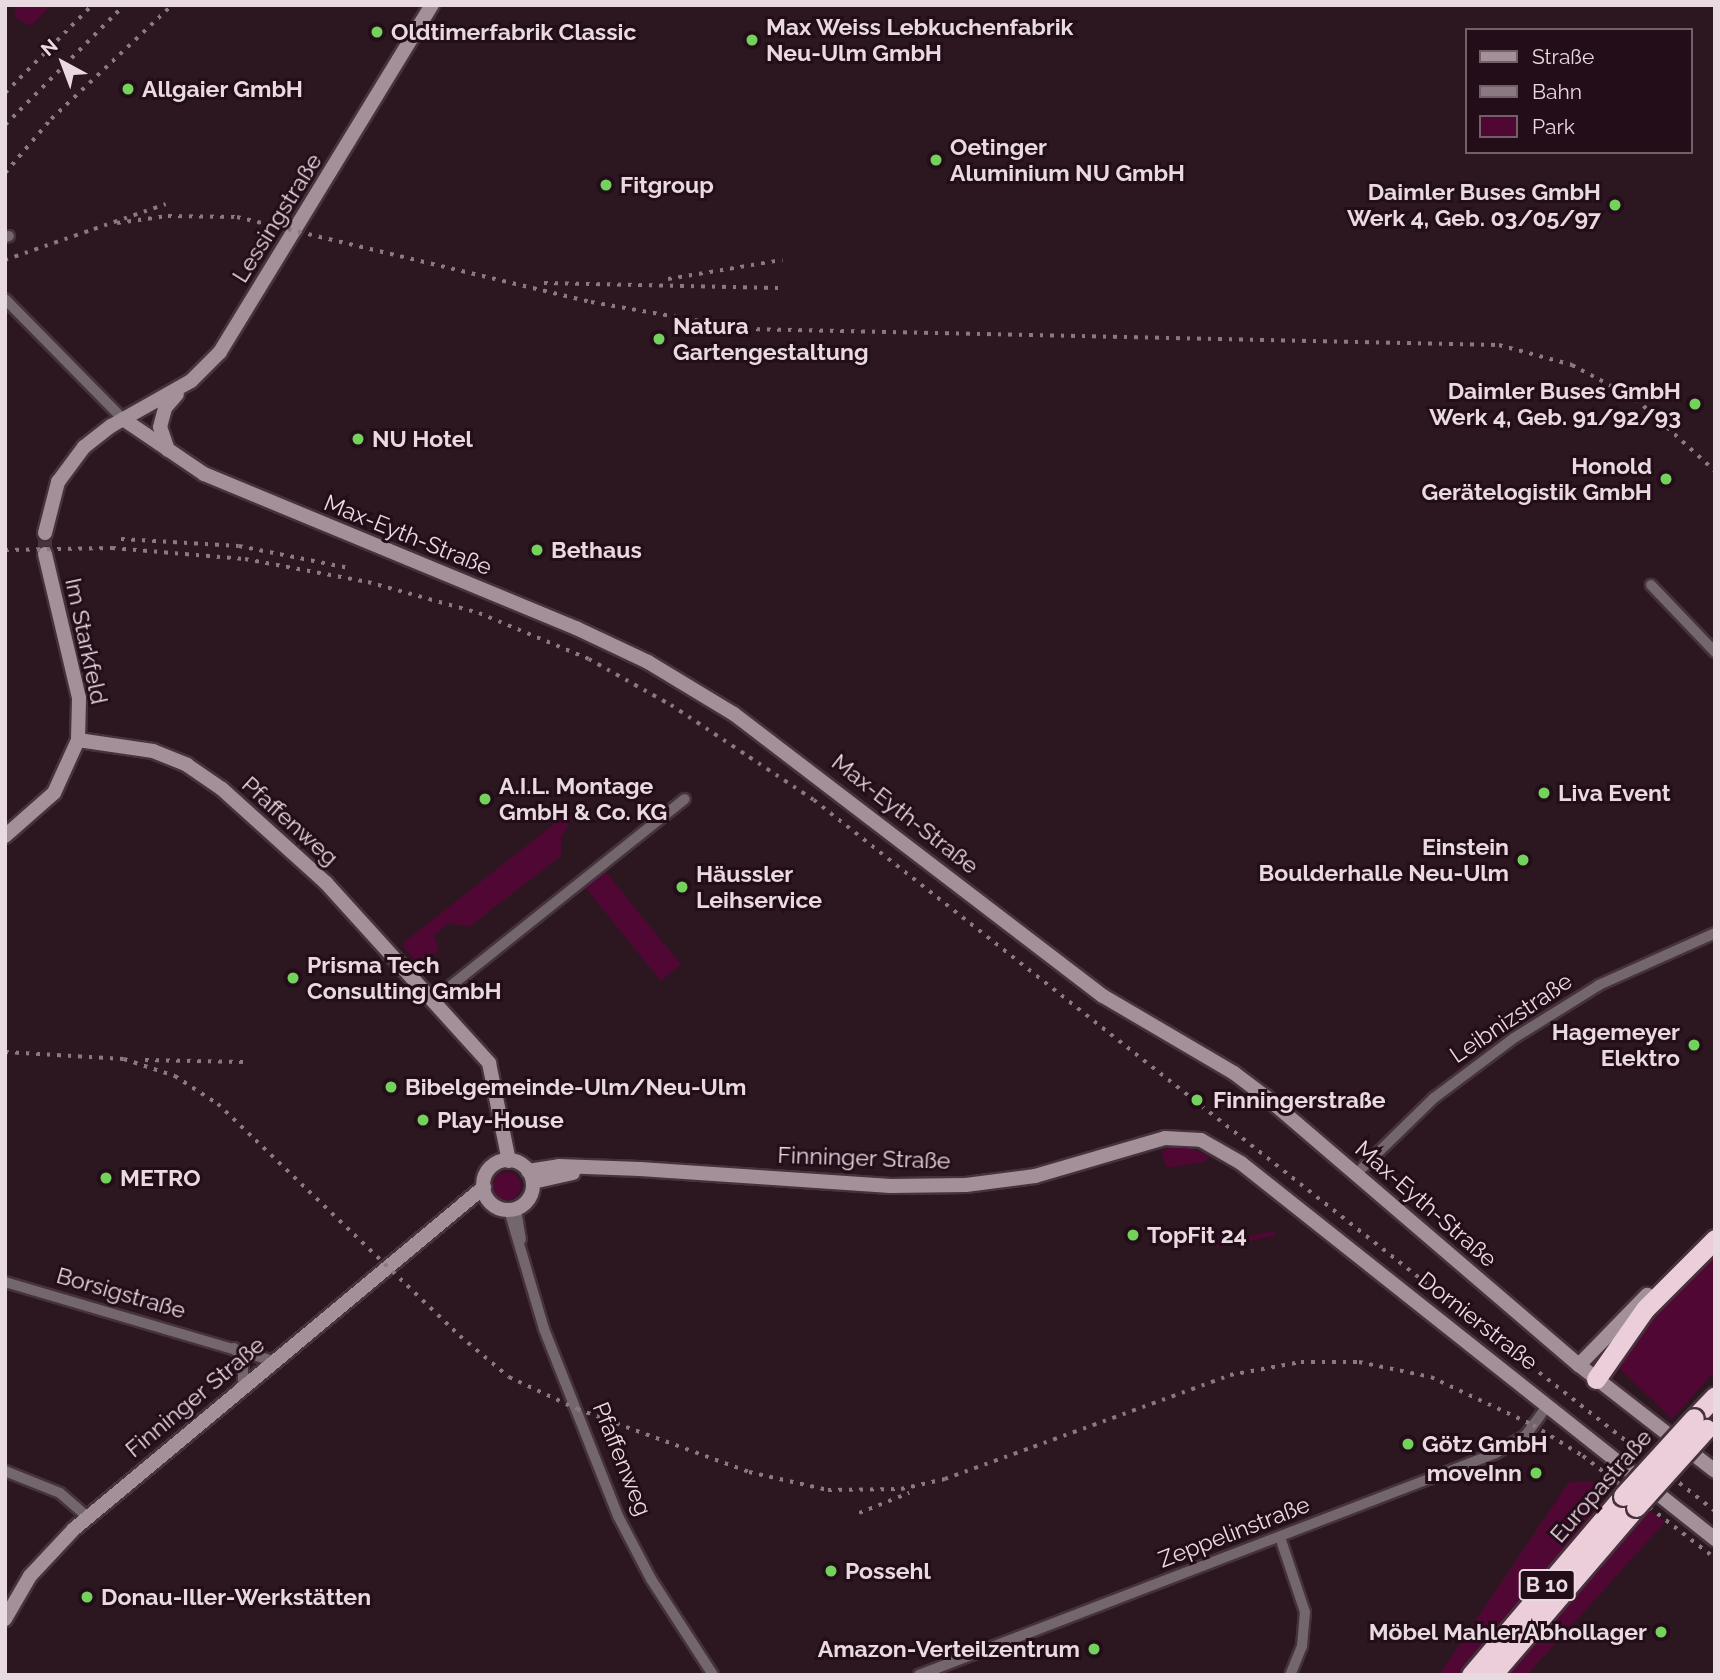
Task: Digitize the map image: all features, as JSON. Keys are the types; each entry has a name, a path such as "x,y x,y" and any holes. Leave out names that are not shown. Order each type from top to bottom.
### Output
{"highway":[{"path":"1596,1379 1645,1309 1715,1239"},
{"name":"Europastraße","path":"1471,1675 1705,1422 1715,1396"},
{"name":"Europastraße","path":"1492,1675 1630,1502"}],"street":[{"name":"Lessingstraße","path":"123,419 191,381 220,352 286,249 432,5"},
{"name":"Max-Eyth-Straße","path":"5,299 123,419 180,460 264,502 576,628 692,687 771,739 1103,996 1234,1073 1579,1365 1715,1471"},
{"path":"180,460 164,445 160,427 169,402 191,381"},
{"path":"45,533 50,503 66,469 92,439 123,419"},
{"name":"Im Starkfeld","path":"5,836 54,793 78,740 79,698 45,554"},
{"path":"1651,585 1715,652"},
{"name":"Pfaffenweg","path":"78,740 171,756 205,776 326,883 489,1063 499,1108 505,1161"},
{"path":"433,1000 685,800"},
{"name":"Leibnizstraße","path":"1356,1174 1434,1098 1514,1038 1599,985 1715,933"},
{"name":"Finninger Straße","path":"5,1619 41,1561 88,1517 433,1226 484,1190 488,1171 505,1161 530,1176 595,1169 890,1186 966,1185 1035,1176 1166,1138 1209,1143"},
{"name":"Dornierstraße","path":"1209,1143 1241,1163 1715,1539"},
{"path":"484,1190 493,1205 513,1210 528,1200 530,1176"},
{"name":"Pfaffenweg","path":"513,1210 544,1329 618,1516 651,1578 713,1675"},
{"path":"1579,1365 1715,1228"},
{"name":"Borsigstraße","path":"5,1282 226,1344 273,1361"},
{"path":"226,1344 242,1357 243,1387"},
{"name":"Zeppelinstraße","path":"919,1675 1513,1445 1548,1405"},
{"path":"5,1471 60,1493 88,1517"},
{"path":"1280,1537 1305,1612 1302,1646 1290,1675"}],"green space":[{"path":"17,5 52,5 31,26 14,17"},
{"path":"568,813 572,819 561,837 561,856 469,927 449,923 434,935 439,951 420,965 405,949 403,943"},
{"path":"606,872 681,964 661,981 586,888"},
{"path":"1172,1147 1190,1148 1210,1156 1205,1162 1167,1168 1161,1151"},
{"path":"507,1172 517,1176 521,1186 517,1196 507,1200 497,1196 493,1186 497,1176"},
{"path":"1274,1231 1275,1236 1217,1247 1216,1242"},
{"path":"1715,1247 1715,1371 1672,1419 1615,1364 1644,1323"},
{"path":"1591,1481 1606,1492 1593,1516 1461,1675 1439,1675 1569,1482"},
{"path":"1642,1505 1665,1522 1527,1675 1499,1675"}],"tunnel":[{"path":"45,533 45,554"}],"railway":[{"path":"5,93 92,5"},
{"path":"5,125 124,5"},
{"path":"5,173 51,119 172,5"},
{"path":"5,260 166,204"},
{"path":"117,223 168,216 237,217 591,302 746,329 1499,345 1572,365 1636,399 1715,471"},
{"path":"668,279 782,260"},
{"path":"544,283 778,288"},
{"path":"121,539 239,546 349,568"},
{"path":"5,550 112,548 245,559 368,582 479,613 589,659 671,705 814,800 1715,1511"},
{"path":"5,1052 124,1059 175,1076 218,1104 460,1336 509,1377 577,1409 749,1472 828,1490 901,1489 945,1479 1230,1375 1301,1362 1359,1362 1431,1377 1533,1425 1583,1456 1715,1558"},
{"path":"145,1060 243,1062"},
{"path":"859,1513 909,1493"}],"place":[{"name":"Oldtimerfabrik Classic","path":"377,32"},
{"name":"Max Weiss Lebkuchenfabrik Neu-Ulm GmbH","path":"752,40"},
{"name":"Allgaier GmbH","path":"128,89"},
{"name":"Oetinger Aluminium NU GmbH","path":"936,160"},
{"name":"Fitgroup","path":"606,185"},
{"name":"Daimler Buses GmbH Werk 4, Geb. 03/05/97","path":"1615,205"},
{"name":"Natura Gartengestaltung","path":"659,339"},
{"name":"Daimler Buses GmbH Werk 4, Geb. 91/92/93","path":"1695,404"},
{"name":"NU Hotel","path":"358,439"},
{"name":"Honold Gerätelogistik GmbH","path":"1666,479"},
{"name":"Bethaus","path":"537,550"},
{"name":"Liva Event","path":"1544,793"},
{"name":"A.I.L. Montage GmbH & Co. KG","path":"485,799"},
{"name":"Einstein Boulderhalle Neu-Ulm","path":"1523,860"},
{"name":"Häussler Leihservice","path":"682,887"},
{"name":"Prisma Tech Consulting GmbH","path":"293,978"},
{"name":"Hagemeyer Elektro","path":"1694,1045"},
{"name":"Bibelgemeinde-Ulm/Neu-Ulm","path":"391,1087"},
{"name":"Finningerstraße","path":"1197,1100"},
{"name":"Play-House","path":"423,1120"},
{"name":"METRO","path":"106,1178"},
{"name":"TopFit 24","path":"1133,1235"},
{"name":"Götz GmbH","path":"1408,1444"},
{"name":"moveInn","path":"1536,1473"},
{"name":"Possehl","path":"831,1571"},
{"name":"Donau-Iller-Werkstätten","path":"87,1597"},
{"name":"Möbel Mahler Abhollager","path":"1661,1632"},
{"name":"Amazon-Verteilzentrum","path":"1094,1649"}]}
